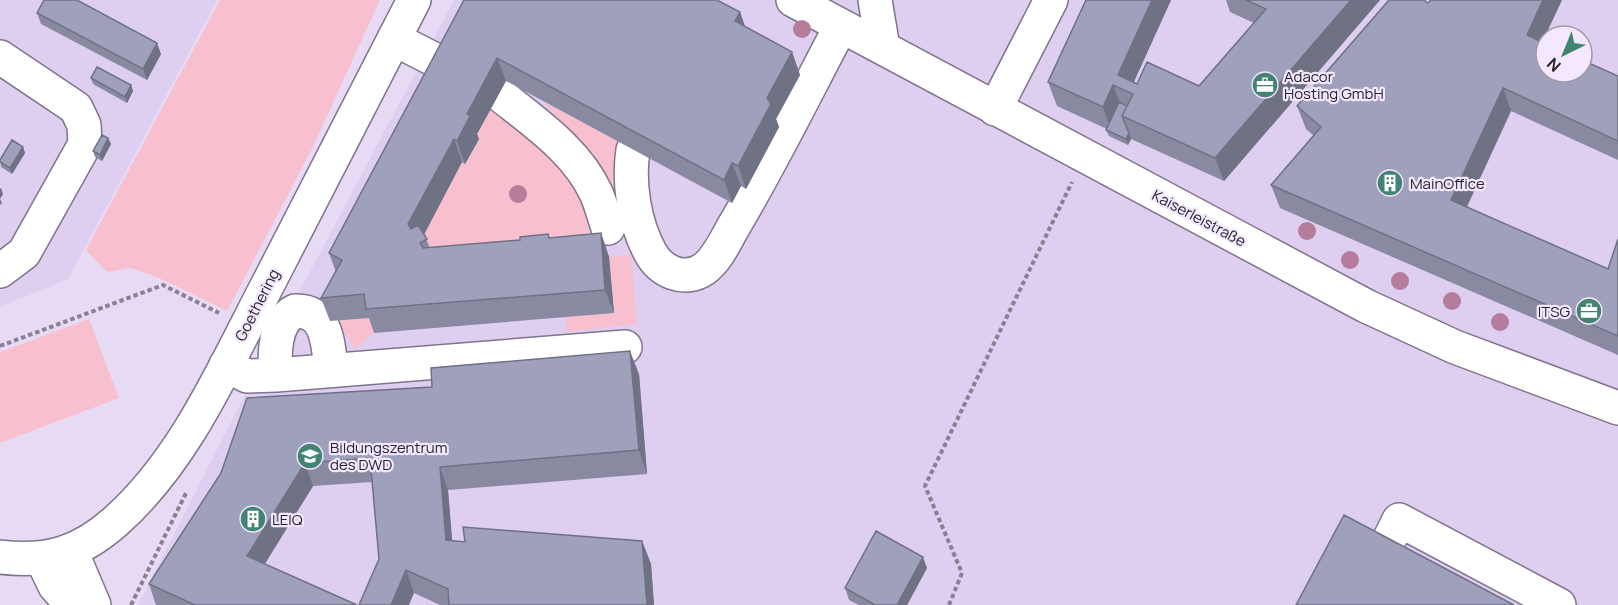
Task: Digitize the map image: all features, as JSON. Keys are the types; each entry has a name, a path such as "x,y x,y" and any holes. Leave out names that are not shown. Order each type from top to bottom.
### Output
{"street":[{"name":"Goethering","path":"56,555 116,522 141,496 189,431 226,365 414,0"},
{"name":"Kaiserleistraße","path":"793,0 1366,306 1455,347 1618,408"},
{"path":"875,0 883,48"},
{"path":"995,109 1051,0"},
{"path":"633,150 631,166 637,220 652,257 664,269 677,274 691,274 702,270 712,261 743,210 841,26"},
{"path":"394,39 449,67"},
{"path":"0,57 76,108 84,125 86,144 24,253 0,270"},
{"path":"499,94 546,132 577,162 596,192 608,228"},
{"path":"276,375 274,355 277,340 288,317 295,311 309,314 324,326 328,337 331,369"},
{"path":"226,365 247,376 276,375 625,347"},
{"path":"1382,554 1399,520 1559,605"},
{"path":"0,557 56,555"},
{"path":"56,555 55,586 72,605"},
{"path":"56,555 94,605"}],"path":[{"path":"949,605 962,573 925,486 1067,194"},
{"path":"0,346 163,285 246,326"}],"shaded area":[{"path":"0,0 217,0 68,279 0,307"},
{"path":"220,0 380,0 311,151 227,311 157,277 130,268 107,272 86,250"},
{"path":"454,0 1618,0 1618,605 138,605 249,387"},
{"path":"542,101 623,144 622,225 605,174 589,150"},
{"path":"491,108 549,152 579,193 596,258 417,248 462,162 466,163 479,139 476,137"},
{"path":"631,254 637,324 567,332 566,316 614,313 609,257"},
{"path":"373,317 374,333 355,349 337,321"},
{"path":"89,319 119,398 0,443 0,352"}],"building":[{"path":"44,0 77,0 157,43 143,69 37,13"},
{"path":"464,0 717,0 740,12 735,21 792,52 767,98 771,104 738,166 732,163 724,180 497,58 467,114 470,116 457,141 454,139 408,224 411,229 418,225 427,239 420,243 423,248 520,240 520,237 548,234 549,238 601,233 605,290 366,309 364,294 321,298 342,260 329,253"},
{"path":"1086,0 1152,0 1118,75 1137,84 1147,62 1199,86 1266,9 1246,0 1351,0 1215,158 1122,116 1133,94 1113,85 1103,107 1048,82"},
{"name":"MainOffice","path":"1389,0 1424,0 1428,3 1431,0 1543,0 1527,35 1534,38 1534,84 1594,84 1594,65 1618,76 1618,141 1503,88 1451,200 1608,269 1618,239 1618,336 1271,185 1321,127 1297,106"},
{"path":"97,67 131,85 125,97 91,78"},
{"path":"1119,102 1127,106 1122,116 1129,133 1126,139 1106,130"},
{"path":"102,135 108,138 100,155 93,151"},
{"path":"12,140 23,147 10,168 0,160"},
{"path":"630,351 639,450 440,467 446,540 465,542 463,527 642,541 647,605 449,605 448,589 406,570 391,605 359,605 379,559 370,458 305,463 247,556 357,605 195,605 149,584 221,473 247,398 432,387 431,368"},
{"path":"1344,515 1514,605 1296,605"},
{"path":"876,531 923,557 897,605 875,605 845,588"}],"place":[{"name":"Adacor Hosting GmbH","path":"1265,85"},
{"name":"MainOffice","path":"1390,183"},
{"name":"ITSG","path":"1589,311"},
{"name":"Bildungszentrum des DWD","path":"310,456"},
{"name":"LEIQ","path":"253,519"}]}
